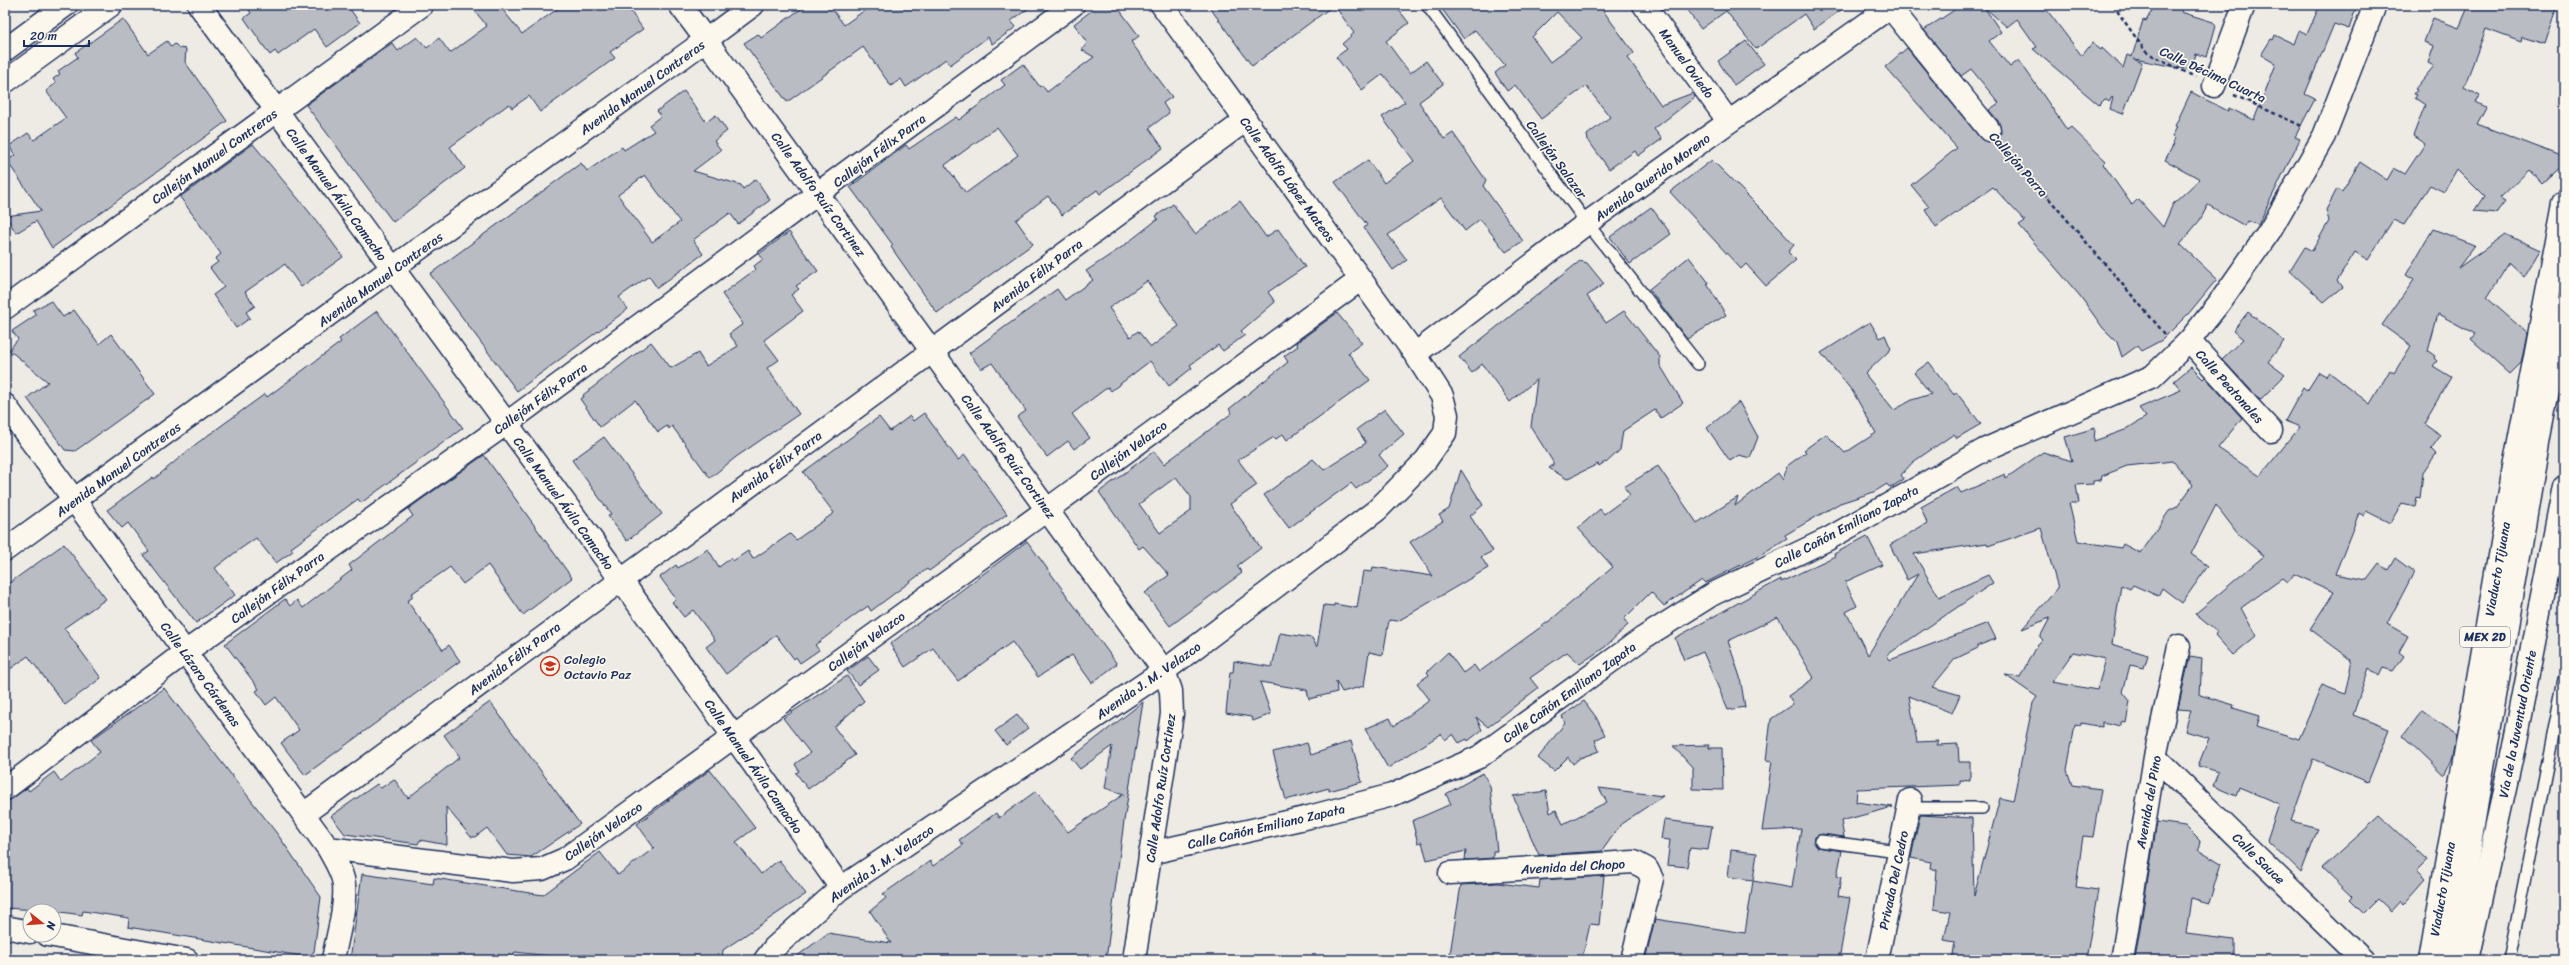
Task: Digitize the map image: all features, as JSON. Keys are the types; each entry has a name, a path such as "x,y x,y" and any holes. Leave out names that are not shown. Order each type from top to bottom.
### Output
{"main road":[{"path":"5,50 66,5"},
{"path":"5,82 111,5"},
{"name":"Calle Manuel Ávila Camacho","path":"199,5 392,270 507,423 734,736 841,888"},
{"name":"Callejón Manuel Contreras","path":"5,308 422,5"},
{"name":"Calle Adolfo Ruíz Cortinez","path":"680,5 1048,509 1164,671 1171,691 1172,714 1134,960"},
{"name":"Avenida Manuel Contreras","path":"5,550 392,270 753,5"},
{"name":"Callejón Félix Parra","path":"5,789 184,653 507,423 1074,5"},
{"name":"Calle Adolfo López Mateos","path":"1162,5 1414,354"},
{"name":"Manuel Oviedo","path":"1644,5 1729,122"},
{"path":"2214,86 2244,5"},
{"name":"Calle Cañón Emiliano Zapata","path":"1150,853 1309,818 1392,795 1479,757 1643,638 1713,594 1828,539 1984,450 2153,376 2189,341 2220,302 2269,232 2324,136 2375,5"},
{"name":"Avenida Querido Moreno","path":"1414,354 1587,223 1890,6"},
{"name":"Callejón Parra","path":"1890,6 1989,130"},
{"name":"Avenida Félix Parra","path":"305,813 619,579 932,352 1246,120"},
{"name":"Viaducto Tijuana","path":"2450,960 2556,313 2564,203"},
{"name":"Callejón Velazco","path":"328,848 513,871 542,869 565,859 1048,509 1360,280"},
{"name":"Viaducto Tijuana","path":"2430,960 2514,470 2556,313"},
{"name":"Calle Peatonales","path":"2189,341 2271,431"},
{"name":"Avenida J. M. Velazco","path":"765,960 774,948 841,888 1164,671 1377,510 1434,450 1445,433 1447,415 1442,396 1414,354"},
{"name":"Calle Lázaro Cárdenas","path":"5,405 184,653 305,813 328,848 340,871 344,885 333,960"},
{"name":"Vía de la Juventud Oriente","path":"2467,960 2513,751 2564,487"},
{"name":"Avenida del Pino","path":"2122,960 2156,757 2178,646"},
{"name":"Calle Sauce","path":"2156,757 2363,960"},
{"name":"Privada Del Cedro","path":"1877,960 1898,851 1909,804"},
{"name":"Avenida del Chopo","path":"1450,873 1634,862 1647,869 1652,878 1632,960"},
{"path":"5,927 22,930"},
{"path":"62,938 188,960"}],"lane":[{"name":"Callejón Salazar","path":"1427,5 1587,223 1698,364"},
{"path":"2509,960 2564,680"},
{"path":"1909,804 1982,808"},
{"path":"1821,841 1898,851"}],"path":[{"name":"Calle Décima Cuarta","path":"2113,5 2146,52 2214,86 2324,136"},
{"name":"Callejón Parra","path":"1989,130 2154,321"}],"building":[{"path":"246,5 347,5 360,23 327,47 314,29 278,55 275,51 270,55 244,18 251,13"},
{"path":"470,5 499,5 522,34 563,5 626,5 643,29 610,52 615,58 540,112 529,96 512,108 509,104 450,147 465,168 393,222 306,105 392,43 398,51 417,37 427,48 439,38 450,53 487,26"},
{"path":"806,5 829,5 844,25 872,5 1033,5 1011,21 1016,27 992,44 988,37 950,65 946,59 906,87 901,79 891,86 863,47 787,102 744,43 758,34 761,38"},
{"path":"1099,5 1116,5 1139,36 1131,42 1172,97 1163,103 1169,113 1149,128 1163,148 1100,194 1097,190 1062,215 1048,196 1016,220 1033,244 937,313 891,247 893,245 850,187 906,145 909,149 956,117 959,120 1005,85 1001,80 1023,64 1040,87 1042,85 1047,92 1094,57 1082,50 1087,43 1074,24","holes":["997,127 1018,155 966,193 945,165"]},
{"path":"1208,5 1334,5 1252,66"},
{"path":"1334,5 1395,5 1409,23 1386,41 1410,73 1426,61 1443,84 1419,102 1444,139 1453,133 1486,180 1483,186 1523,241 1506,252 1480,219 1465,231 1441,198 1388,235 1407,260 1393,270 1364,228 1367,225 1335,182 1368,160 1384,183 1414,161 1382,117 1405,102 1383,74 1362,90 1336,57 1347,49 1342,44 1354,33"},
{"path":"1439,5 1599,5 1634,53 1628,58 1661,105 1693,93 1695,97 1654,129 1662,139 1638,156 1635,151 1609,169 1588,140 1587,135 1610,117 1586,86 1541,119 1515,85 1507,91 1495,73 1505,65 1475,30 1464,39","holes":["1557,12 1582,38 1550,62 1532,37"]},
{"path":"1683,5 1848,5 1814,29 1804,14 1756,49 1726,11 1701,29"},
{"path":"1962,5 2043,5 2082,56 2092,43 2101,50 2102,48 2123,68 2127,55 2132,57 2143,20 2146,21 2155,5 2184,5 2181,12 2213,22 2216,25 2207,57 2196,54 2191,70 2134,59 2142,63 2123,114 2110,109 2112,97 2109,102 2105,99 2099,105 2033,49 2037,47 2017,19 2007,27 1984,7 2001,32 1989,41 2010,67 2019,60 2067,130 2071,127 2106,161 2103,164 2132,205 2138,199 2163,227 2173,204 2200,179 2165,160 2174,144 2172,143 2175,139 2172,137 2177,127 2175,126 2191,92 2228,111 2229,108 2254,120 2276,64 2261,55 2271,39 2273,40 2275,35 2294,44 2299,30 2307,34 2320,5 2357,5 2349,29 2334,24 2305,94 2315,99 2295,137 2300,139 2258,225 2248,221 2245,226 2208,205 2200,220 2180,244 2217,279 2189,313 2162,340 2141,351 2137,346 2122,357 2117,342 2103,328 2080,296 2019,225 2025,221 1993,187 1936,227 1925,209 1929,207 1911,185 1957,148 1885,67 1907,48 1980,138 1991,142 2001,134 1999,122 1989,110 1999,103 1971,69 1961,76 1924,30"},
{"path":"2469,5 2558,5 2545,44 2522,37 2521,42 2486,29 2464,87 2480,96 2476,102 2486,107 2477,124 2564,157 2564,164 2542,184 2529,170 2500,198 2505,201 2496,213 2474,211 2484,196 2457,169 2444,192 2430,185 2404,225 2393,220 2368,260 2355,252 2337,281 2342,287 2324,302 2290,271 2305,247 2312,251 2329,221 2326,210 2337,189 2342,192 2360,162 2387,180 2394,168 2405,174 2425,144 2413,136 2425,105 2415,98 2417,95 2414,94 2417,90 2415,89 2434,66 2428,63 2434,46 2424,42 2433,18 2459,28"},
{"path":"123,19 148,54 167,41 171,47 175,44 179,48 186,49 185,62 227,121 52,248 36,221 16,233 6,216 41,211 7,161 15,155 9,146 28,133 34,140 66,118 46,91 56,83 53,79 60,74 58,71 78,57 75,53"},
{"path":"1746,41 1764,64 1734,85 1718,61"},
{"path":"684,91 706,122 716,115 727,131 714,141 721,150 693,171 741,185 743,189 756,179 770,200 738,224 730,213 693,240 703,254 657,288 649,276 619,297 628,309 517,391 430,274 581,163 587,171 622,147 624,150 654,131 649,125 661,116 657,111","holes":["645,175 680,222 652,242 618,195"]},
{"path":"253,144 315,219 343,257 301,287 285,264 245,292 255,306 246,312 250,318 236,328 213,295 224,287 210,268 218,262 215,259 221,254 180,197"},
{"path":"1712,160 1783,231 1782,232 1794,245 1788,252 1796,260 1766,286 1746,264 1741,269 1670,192"},
{"path":"1240,201 1266,237 1278,229 1305,267 1268,292 1275,302 1241,331 1245,335 1223,351 1218,345 1190,365 1192,368 1169,386 1150,361 1111,391 1108,387 1072,414 1090,438 1074,449 1068,441 1047,457 1017,417 1026,411 992,363 981,369 969,353 1057,289 1065,300 1093,280 1086,271 1122,247 1158,219 1156,216 1173,204 1195,234","holes":["1147,281 1179,326 1151,347 1138,331 1130,337 1109,308"]},
{"path":"1651,207 1671,234 1630,264 1610,237"},
{"path":"2433,229 2475,245 2458,268 2506,234 2540,250 2524,277 2509,263 2487,298 2527,333 2521,363 2510,374 2471,339 2475,334 2438,314 2428,351 2435,356 2434,358 2437,361 2433,366 2451,377 2424,423 2441,435 2431,449 2436,454 2423,473 2420,498 2417,497 2415,506 2402,503 2390,523 2366,511 2364,516 2359,513 2335,574 2367,580 2379,564 2388,570 2395,558 2414,572 2387,624 2408,636 2399,652 2404,656 2393,671 2383,668 2379,676 2369,668 2353,715 2389,729 2368,782 2313,759 2291,821 2318,828 2301,873 2267,840 2279,804 2239,787 2236,796 2213,786 2218,772 2198,766 2209,738 2185,731 2191,710 2178,709 2190,656 2202,658 2200,695 2234,705 2233,708 2260,716 2257,726 2299,739 2322,685 2345,694 2352,660 2310,629 2334,592 2294,574 2288,582 2283,578 2241,608 2256,636 2233,655 2215,635 2217,632 2195,614 2264,556 2238,534 2216,505 2191,554 2208,566 2182,603 2162,588 2158,596 2133,585 2130,589 2121,585 2112,644 2148,655 2144,668 2130,665 2123,692 2130,701 2126,723 2121,722 2121,726 2102,722 2102,727 2081,723 2081,726 2075,725 2067,770 2072,785 2101,789 2093,837 2083,836 2076,887 2098,890 2086,960 1952,960 1955,942 1944,940 1950,912 1934,909 1937,870 1930,868 1931,862 1911,858 1920,815 1972,818 1974,896 2000,798 2013,801 2033,703 2037,697 2005,675 2020,677 2035,648 2043,640 2040,637 2050,618 2022,629 2058,588 2041,528 1988,546 1987,543 1914,554 1939,597 1988,575 1993,583 1887,655 1890,660 1988,623 1996,639 1977,646 1978,648 1955,659 1932,687 1960,695 1952,713 1909,696 1917,742 1939,741 1937,745 1958,744 1959,762 1970,762 1970,781 1960,780 1960,785 1857,789 1856,802 1893,807 1841,821 1844,837 1822,834 1815,837 1814,843 1817,847 1842,851 1837,876 1841,877 1838,896 1850,898 1839,960 1645,960 1655,919 1745,933 1753,881 1792,888 1801,829 1762,831 1772,761 1766,760 1771,719 1793,704 1788,696 1814,678 1778,617 1728,641 1740,677 1745,707 1728,710 1703,652 1684,660 1675,638 1781,579 1781,582 1835,556 1834,554 1867,536 1882,565 1845,582 1857,606 1846,612 1868,655 1918,574 1907,580 1890,545 1927,523 1921,507 1957,487 1961,493 2005,474 2006,478 2043,452 2072,461 2065,437 2095,428 2094,441 2125,430 2146,417 2139,408 2181,390 2174,381 2191,367 2203,379 2205,377 2242,418 2218,448 2260,476 2300,427 2285,421 2303,388 2307,391 2319,372 2326,376 2329,372 2370,404 2390,370 2394,373 2411,346 2382,325 2414,280 2406,275","holes":["2173,461 2193,485 2177,507 2169,511 2140,553 2123,544 2121,548 2078,541 2069,503 2079,503 2076,485 2093,484 2093,481 2101,480 2102,476 2127,466","2073,652 2106,659 2097,690 2052,682"]},
{"path":"789,232 818,271 796,286 799,289 791,295 803,311 764,340 779,360 767,368 799,414 736,457 710,478 672,426 669,429 667,426 658,432 635,400 600,427 580,399 584,397 583,395 651,342 671,368 698,353 706,366 738,346 729,334 743,324 722,294 756,269 754,266 763,259 759,254"},
{"path":"1689,257 1709,283 1707,284 1726,315 1687,339 1649,289"},
{"path":"1580,261 1587,263 1604,284 1587,296 1606,323 1624,311 1660,357 1660,365 1683,403 1661,418 1655,410 1623,431 1620,450 1606,463 1605,462 1599,466 1598,464 1567,479 1549,468 1553,465 1553,462 1531,427 1537,379 1510,402 1482,364 1472,373 1459,357"},
{"path":"51,301 63,317 74,310 99,344 111,334 155,394 75,451 65,450 27,398 48,382 9,350 18,339 12,331 36,315 33,310"},
{"path":"377,311 463,428 361,503 358,499 291,548 293,551 276,563 256,538 236,552 215,568 235,595 196,623 143,555 149,551 128,523 122,528 107,510 153,477 154,479 196,444 265,394 267,397 341,342 339,339"},
{"path":"2248,312 2284,341 2268,362 2285,375 2260,400 2222,359 2243,339 2233,331"},
{"path":"1337,313 1362,343 1348,353 1370,380 1287,440 1283,434 1276,439 1274,437 1238,460 1257,485 1230,504 1261,548 1237,566 1242,573 1170,626 1145,593 1169,575 1143,546 1139,549 1099,492 1154,451 1164,464 1232,413 1229,409 1288,362 1284,356 1298,346 1296,343","holes":["1176,477 1191,497 1191,511 1160,533 1139,504"]},
{"path":"1870,322 1880,338 1885,335 1891,349 1865,374 1894,410 1912,400 1931,394 1914,373 1929,362 1954,395 1956,392 1981,424 1957,438 1954,434 1913,462 1901,475 1904,479 1890,488 1887,484 1874,492 1840,503 1785,535 1787,539 1763,554 1705,583 1702,580 1664,606 1651,592 1624,619 1628,625 1605,647 1580,664 1567,652 1530,678 1538,688 1488,727 1476,717 1482,730 1468,741 1467,739 1459,743 1453,734 1445,740 1441,734 1388,768 1365,729 1390,718 1394,726 1430,700 1417,683 1429,675 1427,672 1448,652 1463,673 1474,665 1479,672 1552,619 1613,567 1578,528 1600,509 1604,514 1630,495 1624,487 1658,466 1697,523 1738,497 1735,506 1778,473 1783,480 1787,466 1806,452 1804,450 1826,434 1845,453 1876,433 1853,392 1821,353"},
{"path":"1739,402 1758,437 1750,458 1739,455 1730,461 1707,428"},
{"path":"1385,409 1404,434 1379,455 1388,466 1356,489 1351,483 1289,528 1264,495 1313,459 1324,470 1366,443 1357,429"},
{"path":"924,413 958,460 965,455 1007,514 929,571 927,569 871,611 868,606 855,615 815,645 819,650 800,663 796,657 794,659 776,635 726,674 706,647 715,640 693,610 684,617 672,602 676,599 660,577 676,565 678,568 708,549 719,567 731,558 733,561 748,551 753,559 790,534 796,540 834,513 803,472 879,417 890,431 910,416 913,421"},
{"path":"604,437 662,514 627,541 608,516 611,514 572,460"},
{"path":"484,455 572,578 523,615 488,565 463,584 450,567 411,594 413,597 407,601 443,650 449,645 460,661 305,775 281,743 299,730 276,697 266,705 256,691 259,689 225,644 285,599 290,606 297,600 303,608 352,570 349,565 413,516 408,509"},
{"path":"1461,470 1483,505 1470,516 1493,551 1481,557 1488,568 1398,621 1389,620 1383,655 1369,652 1364,686 1342,692 1336,681 1337,692 1309,699 1307,690 1260,682 1271,714 1253,721 1251,717 1226,713 1230,672 1233,672 1234,661 1272,667 1280,633 1312,638 1317,647 1324,605 1334,606 1334,604 1357,608 1363,571 1372,572 1373,567 1433,576 1410,542 1443,521 1439,515 1449,509"},
{"path":"1027,541 1117,664 1092,683 1072,655 1038,677 1012,642 958,681 933,648 905,667 890,644"},
{"path":"64,544 106,599 64,628 101,678 65,705 28,656 5,673 5,586"},
{"path":"868,656 879,670 858,685 847,671"},
{"path":"847,676 864,701 834,727 855,755 808,789 796,773 799,771 795,764 810,753 783,718"},
{"path":"164,688 278,835 321,897 314,952 307,957 128,927 129,918 83,911 82,915 62,912 62,903 22,903 22,909 5,908 7,802 27,788 29,791 54,772 61,782 100,752 91,740"},
{"path":"1584,701 1596,717 1605,735 1595,740 1599,751 1580,758 1573,764 1568,757 1554,771 1538,758 1565,723 1562,716"},
{"path":"490,702 580,824 531,857 507,855 487,828 475,837 471,837 446,807 447,845 420,840 418,844 345,834 331,816 377,784 381,788 394,779 408,798 460,757 444,735"},
{"path":"1143,702 1124,821 1106,960 792,960 828,933 891,943 870,911 886,898 883,894 930,861 933,866 963,845 959,840 996,813 999,818 1036,791 1068,832 1124,794 1105,788 1112,746 1080,769 1071,758"},
{"path":"2422,711 2456,735 2452,757 2444,775 2403,736"},
{"path":"1017,715 1028,728 1006,745 995,731"},
{"path":"1351,741 1362,782 1329,791 1329,788 1286,800 1273,752 1307,743 1311,755"},
{"path":"1709,745 1709,748 1722,748 1723,790 1693,789 1693,768 1673,746"},
{"path":"710,770 755,828 736,842 761,874 779,860 806,894 723,950 722,960 548,960 549,956 515,952 510,960 350,960 362,874 433,884 434,878 543,895 600,852 618,875 654,848 637,824"},
{"path":"1483,773 1490,786 1497,851 1493,851 1493,858 1465,860 1466,851 1427,860 1422,842 1418,843 1412,821 1451,804 1446,794"},
{"path":"1599,788 1663,796 1621,824 1602,851 1539,855 1513,796 1546,791 1550,813 1556,810 1563,824 1607,802"},
{"path":"2380,816 2427,860 2417,870 2426,879 2403,905 2400,901 2391,911 2378,899 2363,914 2349,900 2352,897 2322,868"},
{"path":"1664,820 1712,826 1708,850 1690,848 1687,867 1667,865 1670,840 1661,839"},
{"path":"2157,822 2185,826 2200,841 2198,849 2221,863 2209,903 2191,898 2186,934 2234,940 2234,960 2135,960"},
{"path":"1731,850 1757,853 1753,880 1728,877"},
{"path":"1604,876 1599,925 1590,924 1582,960 1449,960 1461,885 1498,883 1539,888 1540,880"}],"place":[{"name":"Colegio Octavio Paz","path":"550,666"}]}
